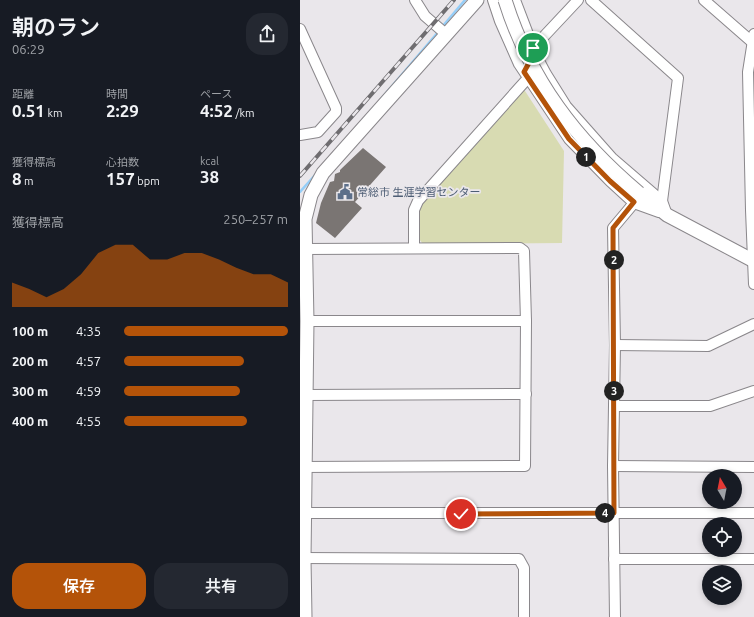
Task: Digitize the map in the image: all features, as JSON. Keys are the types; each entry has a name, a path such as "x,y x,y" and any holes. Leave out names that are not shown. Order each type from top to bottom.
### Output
{"street":[{"path":"415,0 425,16 447,35"},
{"path":"305,617 302,559 302,468 303,395 307,321 303,218 311,195 323,173 477,0"},
{"path":"493,0 510,47 526,75 569,139 610,181 666,215 753,261"},
{"path":"506,0 513,22 532,65 559,109 593,152 636,198"},
{"path":"515,0 533,48 554,88 566,106 589,134 612,158 662,201"},
{"path":"414,248 414,210 418,201 526,75 533,48 578,0"},
{"path":"592,0 678,78 662,201 666,215"},
{"path":"704,0 753,38 748,72 754,284"},
{"path":"300,28 336,108 336,112 318,132 300,135"},
{"path":"614,617 613,228 636,198"},
{"path":"302,468 525,466 526,394 524,251 520,248 305,249"},
{"path":"307,321 526,321"},
{"path":"614,344 708,346 754,324"},
{"path":"614,406 710,406 754,391"},
{"path":"303,395 526,394"},
{"path":"613,466 754,467"},
{"path":"303,514 754,513"},
{"path":"302,559 519,560 524,568 524,617"},
{"path":"614,559 754,559"}],"green space":[{"path":"523,90 564,151 562,243 423,244 419,239 419,207"}],"building":[{"name":"常総市 生涯学習センター","path":"363,148 386,167 355,202 362,208 335,238 316,223 321,203 330,182 334,181 335,174 340,172 340,170"}],"waterway":[{"path":"442,27 465,0"},
{"path":"381,99 439,31"},
{"path":"300,192 316,174"}],"railway":[{"path":"300,176 454,0"}],"place":[{"name":"常総市 生涯学習センター","path":"345,192"}],"route":[{"path":"461,514 614,513 613,228 634,202 610,181 569,139 524,72 531,59 533,48"}]}
